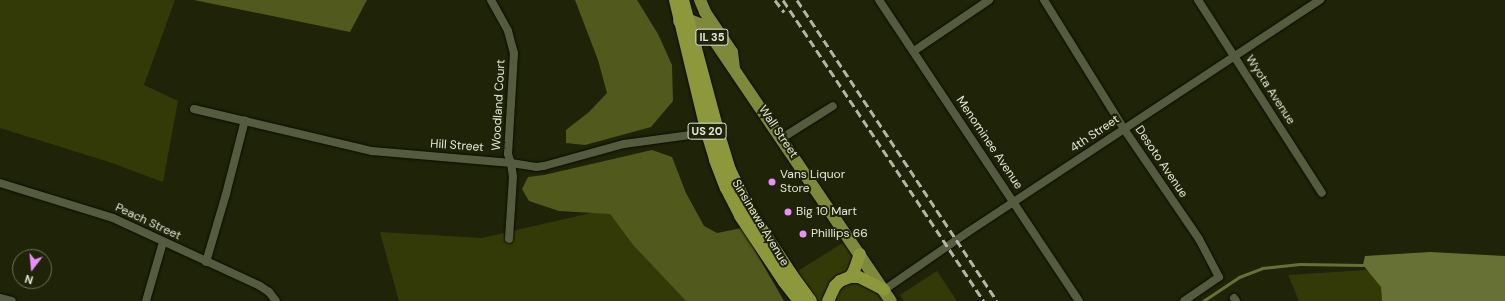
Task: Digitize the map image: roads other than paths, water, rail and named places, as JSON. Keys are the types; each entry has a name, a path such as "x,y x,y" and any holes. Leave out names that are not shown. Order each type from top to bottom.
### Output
{"highway":[{"name":"Sinsinawa Avenue","path":"675,0 683,20 712,132 715,160 726,188 740,216 763,252 799,301"},
{"name":"Sinsinawa Avenue","path":"683,20 684,0"},
{"name":"Sinsinawa Avenue","path":"712,132 740,193 789,272 811,301"},
{"path":"763,252 792,301"},
{"path":"850,277 854,271 860,254"},
{"path":"828,301 835,286 840,281 850,277 859,277 884,290"}],"main road":[{"path":"700,0 705,12 732,52 734,69"},
{"name":"Wall Street","path":"683,20 700,24 706,30 782,138 892,301"}],"street":[{"name":"Woodland Court","path":"491,0 508,31 514,53 508,154 512,163 513,177 509,239"},
{"name":"Menominee Avenue","path":"879,0 1079,301"},
{"path":"914,51 989,0"},
{"name":"Desoto Avenue","path":"1044,0 1124,129 1200,239 1219,277 1184,301"},
{"name":"Wyota Avenue","path":"1198,0 1322,193"},
{"name":"4th Street","path":"884,290 968,232 1320,0"},
{"path":"782,138 833,106"},
{"name":"Hill Street","path":"194,109 372,151 544,166 624,144 712,132"},
{"path":"206,262 226,194 245,120"},
{"name":"Peach Street","path":"0,183 97,212 260,286 269,292 276,301"},
{"path":"146,301 163,242"},
{"path":"0,298 12,301"}],"waterway":[{"path":"1203,301 1239,277 1262,268 1300,264 1363,265"}],"railway":[{"path":"775,0 784,12"},
{"path":"783,0 984,301"},
{"path":"797,0 997,301"}],"place":[{"name":"Vans Liquor Store","path":"772,182"},
{"name":"Big 10 Mart","path":"788,212"},
{"name":"Phillips 66","path":"803,234"}]}
